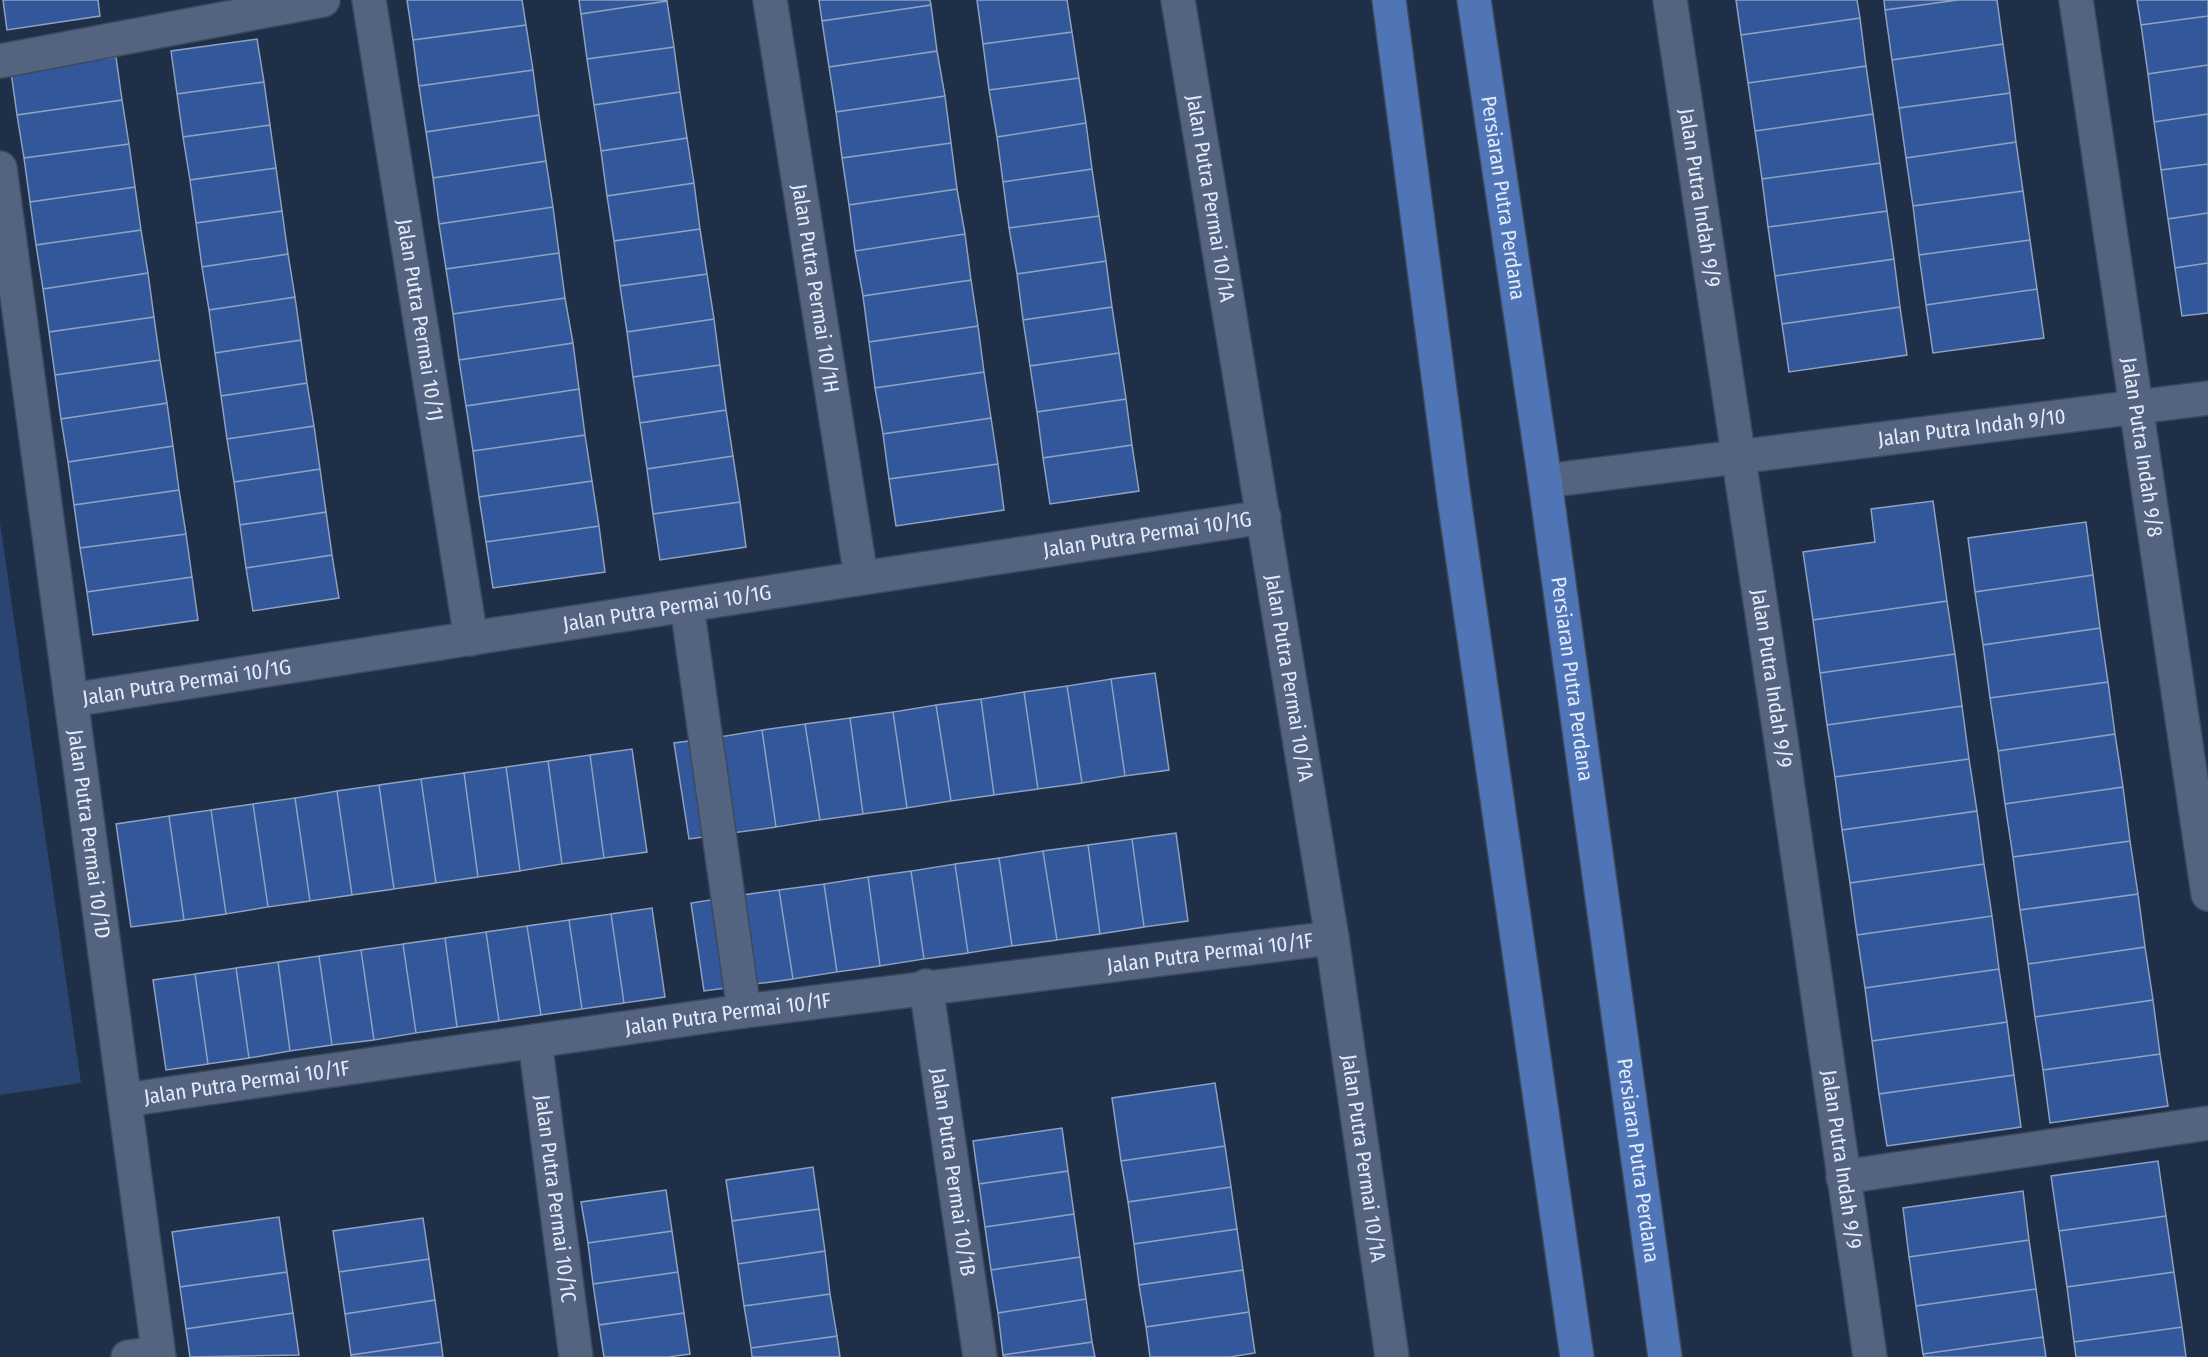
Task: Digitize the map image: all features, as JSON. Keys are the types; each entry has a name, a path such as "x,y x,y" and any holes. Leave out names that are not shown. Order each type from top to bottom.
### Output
{"main road":[{"path":"1389,0 1454,498 1577,1357"},
{"name":"Persiaran Putra Perdana","path":"1474,0 1545,481 1665,1357"}],"street":[{"path":"0,61 323,0"},
{"name":"Jalan Putra Permai 10/1J","path":"369,0 471,639"},
{"name":"Jalan Putra Permai 10/1H","path":"770,0 861,577"},
{"name":"Jalan Putra Permai 10/1A","path":"1178,0 1332,938 1392,1357"},
{"name":"Jalan Putra Indah 9/9","path":"1670,0 1781,740 1842,1177 1870,1357"},
{"name":"Jalan Putra Indah 9/8","path":"2076,0 2208,894"},
{"name":"Jalan Putra Permai 10/1D","path":"0,168 125,1100 148,1356"},
{"name":"Jalan Putra Indah 9/10","path":"1545,481 2135,409 2208,398"},
{"name":"Jalan Putra Permai 10/1G","path":"71,700 1264,517"},
{"path":"687,606 744,1011"},
{"name":"Jalan Putra Permai 10/1F","path":"125,1100 926,986 1332,938"},
{"name":"Jalan Putra Permai 10/1B","path":"926,986 980,1357"},
{"name":"Jalan Putra Permai 10/1C","path":"536,1041 576,1357"},
{"path":"1842,1177 2208,1123"}],"shaded area":[{"path":"0,523 81,1083 0,1095"}],"building":[{"path":"3,0 98,0 100,16 7,30"},
{"path":"407,0 522,0 526,25 413,40"},
{"path":"579,0 667,0 667,1 581,14"},
{"path":"819,0 930,0 931,5 822,21"},
{"path":"977,0 1067,0 1072,32 983,44"},
{"path":"1736,0 1857,0 1860,18 1741,35"},
{"path":"1884,0 1958,0 1885,10"},
{"path":"1958,0 1997,0 2003,44 1892,60 1885,10"},
{"path":"2137,0 2208,0 2208,16 2141,25"},
{"path":"667,1 674,47 587,59 581,14"},
{"path":"931,5 937,51 829,67 822,21"},
{"path":"2208,16 2208,65 2148,74 2141,25"},
{"path":"1860,18 1866,66 1748,83 1741,35"},
{"path":"526,25 533,70 419,86 413,40"},
{"path":"1072,32 1079,78 989,90 983,44"},
{"path":"257,39 264,82 177,94 171,51"},
{"path":"2003,44 2010,93 1899,108 1892,60"},
{"path":"674,47 680,92 594,105 587,59"},
{"path":"937,51 945,96 836,112 829,67"},
{"path":"116,57 122,100 17,115 11,72"},
{"path":"2208,65 2208,114 2154,122 2148,74"},
{"path":"1866,66 1873,114 1755,131 1748,83"},
{"path":"533,70 539,115 426,132 419,86"},
{"path":"1079,78 1086,123 997,137 989,90"},
{"path":"264,82 270,125 183,137 177,94"},
{"path":"680,92 687,138 601,151 594,105"},
{"path":"2010,93 2016,142 1906,158 1899,108"},
{"path":"945,96 951,143 842,158 836,112"},
{"path":"122,100 129,144 24,158 17,115"},
{"path":"1873,114 1880,163 1762,179 1755,131"},
{"path":"2208,114 2208,164 2161,170 2154,122"},
{"path":"539,115 546,161 433,178 426,132"},
{"path":"1086,123 1092,169 1003,182 997,137"},
{"path":"270,125 276,168 190,180 183,137"},
{"path":"687,138 694,183 607,196 601,151"},
{"path":"2016,142 2023,191 1913,206 1906,158"},
{"path":"951,143 957,189 849,205 842,158"},
{"path":"129,144 135,187 30,202 24,158"},
{"path":"546,161 553,207 439,224 433,178"},
{"path":"1880,163 1887,211 1768,227 1762,179"},
{"path":"2208,164 2208,213 2168,219 2161,170"},
{"path":"276,168 282,211 196,223 190,180"},
{"path":"1092,169 1099,216 1009,228 1003,182"},
{"path":"694,183 700,229 614,241 607,196"},
{"path":"135,187 141,230 36,245 30,202"},
{"path":"957,189 965,234 855,251 849,205"},
{"path":"2023,191 2030,240 1919,255 1913,206"},
{"path":"553,207 559,253 446,269 439,224"},
{"path":"282,211 288,254 202,267 196,223"},
{"path":"1887,211 1894,259 1775,276 1768,227"},
{"path":"2208,213 2208,263 2175,268 2168,219"},
{"path":"1099,216 1106,261 1017,274 1009,228"},
{"path":"700,229 707,274 620,286 614,241"},
{"path":"141,230 148,273 43,289 36,245"},
{"path":"965,234 971,280 863,296 855,251"},
{"path":"2030,240 2037,289 1926,305 1919,255"},
{"path":"559,253 565,298 453,314 446,269"},
{"path":"288,254 295,297 209,310 202,267"},
{"path":"1894,259 1900,307 1782,324 1775,276"},
{"path":"1106,261 1112,307 1023,320 1017,274"},
{"path":"2208,263 2208,313 2182,316 2175,268"},
{"path":"148,273 154,317 49,332 43,289"},
{"path":"707,274 714,319 627,332 620,286"},
{"path":"971,280 978,326 869,342 863,296"},
{"path":"2037,289 2044,338 1933,353 1926,305"},
{"path":"295,297 301,340 215,353 209,310"},
{"path":"565,298 573,343 459,360 453,314"},
{"path":"1112,307 1119,353 1030,366 1023,320"},
{"path":"1900,307 1907,355 1789,372 1782,324"},
{"path":"154,317 160,360 55,375 49,332"},
{"path":"714,319 720,365 633,377 627,332"},
{"path":"978,326 984,372 875,388 869,342"},
{"path":"301,340 307,383 221,396 215,353"},
{"path":"573,343 579,389 466,406 459,360"},
{"path":"1119,353 1126,399 1037,412 1030,366"},
{"path":"160,360 167,403 61,419 55,375"},
{"path":"720,365 726,410 640,423 633,377"},
{"path":"984,372 991,418 883,434 875,388"},
{"path":"307,383 314,426 227,439 221,396"},
{"path":"579,389 585,435 473,451 466,406"},
{"path":"1126,399 1132,445 1043,458 1037,412"},
{"path":"167,403 173,446 68,462 61,419"},
{"path":"726,410 733,456 647,469 640,423"},
{"path":"991,418 998,464 889,479 883,434"},
{"path":"314,426 320,469 234,482 227,439"},
{"path":"585,435 592,481 479,497 473,451"},
{"path":"1132,445 1139,491 1050,504 1043,458"},
{"path":"173,446 179,490 74,505 68,462"},
{"path":"733,456 740,502 653,514 647,469"},
{"path":"998,464 1004,510 896,526 889,479"},
{"path":"320,469 326,512 240,525 234,482"},
{"path":"592,481 599,526 486,542 479,497"},
{"path":"179,490 186,534 80,548 74,505"},
{"path":"1933,501 1947,601 1813,620 1803,552 1875,542 1871,509"},
{"path":"740,502 746,547 660,560 653,514"},
{"path":"326,512 332,555 246,568 240,525"},
{"path":"2086,522 2093,575 1975,592 1968,538"},
{"path":"599,526 605,572 493,588 486,542"},
{"path":"186,534 192,577 87,592 80,548"},
{"path":"332,555 339,598 253,611 246,568"},
{"path":"2093,575 2100,628 1983,645 1975,592"},
{"path":"192,577 198,620 93,635 87,592"},
{"path":"1947,601 1955,654 1820,673 1813,620"},
{"path":"2100,628 2108,682 1990,698 1983,645"},
{"path":"1955,654 1962,706 1827,725 1820,673"},
{"path":"1155,673 1169,770 1125,776 1111,679"},
{"path":"1111,679 1125,776 1082,783 1067,686"},
{"path":"2108,682 2115,734 1998,751 1990,698"},
{"path":"1067,686 1082,783 1038,789 1024,692"},
{"path":"1024,692 1038,789 994,795 981,699"},
{"path":"981,699 994,795 951,801 936,705"},
{"path":"936,705 951,801 907,808 893,712"},
{"path":"1962,706 1969,759 1835,777 1827,725"},
{"path":"893,712 907,808 863,814 850,718"},
{"path":"850,718 863,814 820,820 805,724"},
{"path":"805,724 820,820 776,827 762,730"},
{"path":"762,730 776,827 732,833 719,737"},
{"path":"2115,734 2123,787 2005,804 1998,751"},
{"path":"719,737 732,833 689,839 674,743"},
{"path":"632,749 647,852 604,858 590,755"},
{"path":"590,755 604,858 562,864 548,761"},
{"path":"1969,759 1977,811 1842,830 1835,777"},
{"path":"548,761 562,864 520,871 506,767"},
{"path":"506,767 520,871 478,877 464,773"},
{"path":"464,773 478,877 436,883 421,779"},
{"path":"421,779 436,883 394,889 379,785"},
{"path":"379,785 394,889 352,895 337,791"},
{"path":"2123,787 2130,841 2013,857 2005,804"},
{"path":"337,791 352,895 310,901 295,798"},
{"path":"295,798 310,901 268,907 253,804"},
{"path":"253,804 268,907 226,914 211,810"},
{"path":"211,810 226,914 184,920 169,816"},
{"path":"1977,811 1984,864 1850,883 1842,830"},
{"path":"169,816 184,920 131,927 116,824"},
{"path":"1176,833 1188,921 1144,927 1132,839"},
{"path":"1132,839 1144,927 1100,934 1088,845"},
{"path":"2130,841 2138,894 2020,910 2013,857"},
{"path":"1088,845 1100,934 1057,940 1043,851"},
{"path":"1043,851 1057,940 1012,946 999,858"},
{"path":"999,858 1012,946 968,953 955,864"},
{"path":"955,864 968,953 924,959 911,871"},
{"path":"1984,864 1992,916 1857,935 1850,883"},
{"path":"911,871 924,959 880,966 868,877"},
{"path":"868,877 880,966 837,972 824,884"},
{"path":"824,884 837,972 793,979 779,890"},
{"path":"779,890 793,979 748,985 735,896"},
{"path":"2138,894 2145,947 2028,964 2020,910"},
{"path":"735,896 748,985 704,991 691,903"},
{"path":"652,908 665,997 624,1003 611,914"},
{"path":"611,914 624,1003 582,1009 569,920"},
{"path":"1992,916 1999,969 1865,988 1857,935"},
{"path":"569,920 582,1009 541,1015 527,926"},
{"path":"527,926 541,1015 499,1021 486,932"},
{"path":"486,932 499,1021 457,1027 445,938"},
{"path":"445,938 457,1027 416,1033 403,944"},
{"path":"403,944 416,1033 374,1040 361,950"},
{"path":"2145,947 2153,1000 2035,1017 2028,964"},
{"path":"361,950 374,1040 332,1045 319,956"},
{"path":"319,956 332,1045 290,1051 278,962"},
{"path":"278,962 290,1051 249,1058 236,968"},
{"path":"236,968 249,1058 208,1064 195,974"},
{"path":"1999,969 2007,1022 1872,1041 1865,988"},
{"path":"195,974 208,1064 166,1070 153,980"},
{"path":"2153,1000 2160,1054 2043,1070 2035,1017"},
{"path":"2007,1022 2014,1075 1879,1094 1872,1041"},
{"path":"2160,1054 2168,1106 2050,1123 2043,1070"},
{"path":"2014,1075 2021,1127 1887,1146 1879,1094"},
{"path":"1215,1083 1225,1146 1121,1161 1112,1098"},
{"path":"1062,1128 1068,1171 979,1184 973,1141"},
{"path":"1225,1146 1231,1187 1128,1202 1121,1161"},
{"path":"2158,1161 2166,1216 2059,1231 2051,1176"},
{"path":"813,1167 819,1209 732,1221 726,1180"},
{"path":"1068,1171 1074,1214 985,1227 979,1184"},
{"path":"1231,1187 1237,1229 1134,1244 1128,1202"},
{"path":"666,1190 672,1231 588,1243 581,1202"},
{"path":"2023,1191 2029,1240 1909,1257 1903,1208"},
{"path":"819,1209 825,1251 738,1264 732,1221"},
{"path":"1074,1214 1080,1257 991,1270 985,1227"},
{"path":"2166,1216 2174,1272 2067,1287 2059,1231"},
{"path":"279,1217 287,1272 180,1287 172,1232"},
{"path":"423,1218 429,1259 339,1272 333,1231"},
{"path":"1237,1229 1243,1270 1139,1285 1134,1244"},
{"path":"672,1231 678,1272 593,1284 588,1243"},
{"path":"2029,1240 2036,1289 1916,1306 1909,1257"},
{"path":"825,1251 830,1294 744,1306 738,1264"},
{"path":"1080,1257 1086,1299 998,1313 991,1270"},
{"path":"429,1259 435,1300 345,1314 339,1272"},
{"path":"1243,1270 1249,1312 1146,1327 1139,1285"},
{"path":"287,1272 293,1313 186,1329 180,1287"},
{"path":"678,1272 684,1313 599,1325 593,1284"},
{"path":"2174,1272 2182,1327 2074,1342 2067,1287"},
{"path":"2036,1289 2043,1337 1923,1354 1916,1306"},
{"path":"830,1294 837,1336 751,1348 744,1306"},
{"path":"1086,1299 1092,1342 1003,1355 998,1313"},
{"path":"435,1300 441,1342 351,1355 345,1314"},
{"path":"1249,1312 1255,1353 1230,1357 1150,1357 1146,1327"},
{"path":"293,1313 299,1355 190,1357 186,1329"},
{"path":"684,1313 690,1354 668,1357 604,1357 599,1325"},
{"path":"2182,1327 2186,1357 2076,1357 2074,1342"},
{"path":"837,1336 840,1357 752,1357 751,1348"},
{"path":"2043,1337 2046,1357 1924,1357 1923,1354"},
{"path":"441,1342 443,1357 351,1357 351,1355"},
{"path":"1092,1342 1095,1357 1004,1357 1003,1355"}]}
